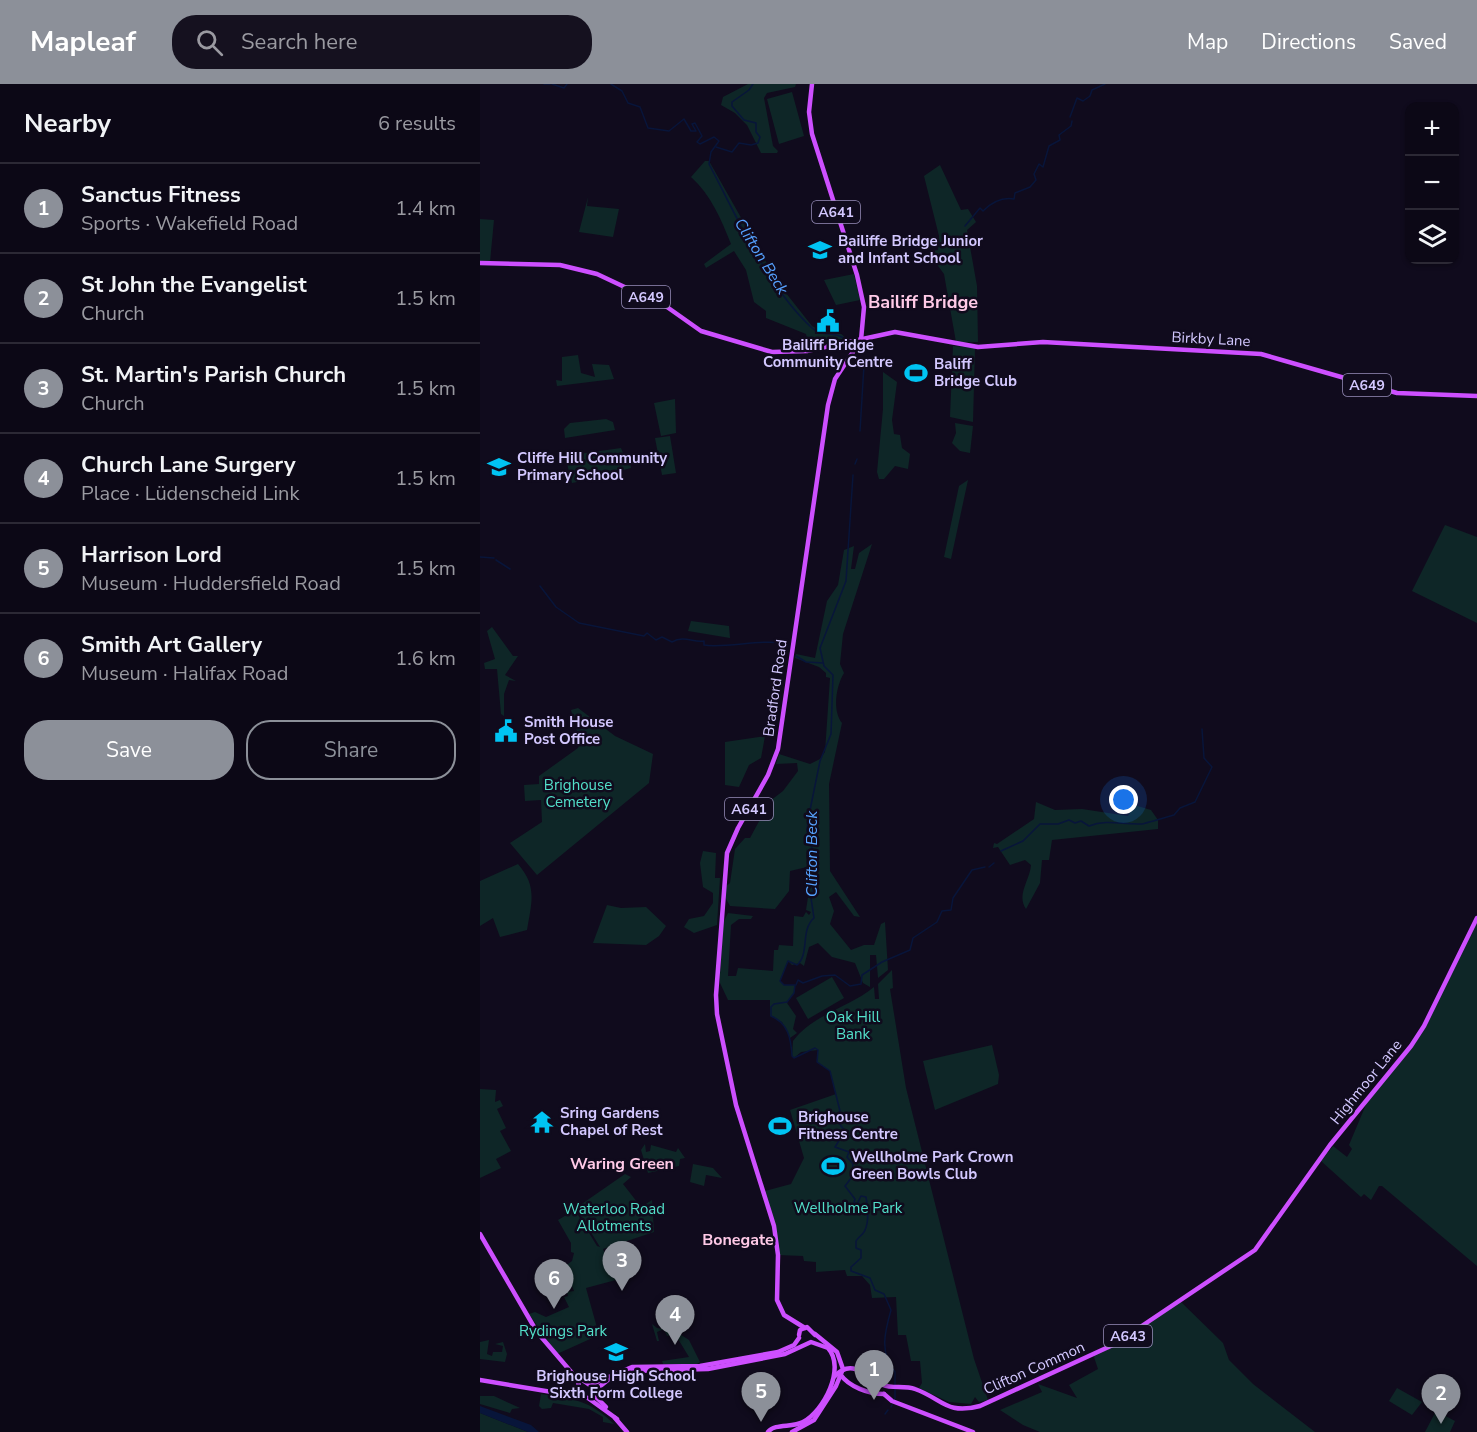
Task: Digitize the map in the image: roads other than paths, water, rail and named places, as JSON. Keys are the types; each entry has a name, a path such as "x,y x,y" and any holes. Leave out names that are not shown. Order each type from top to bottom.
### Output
{"main road":[{"name":"Bradford Road","path":"799,1336 795,1324 782,1312 777,1300 778,1266 774,1226 736,1105 717,1014 716,981 727,853 768,775 778,749 828,405 835,379 861,340 864,325 862,296 812,134 809,112 812,84"},
{"name":"A649","path":"480,263 560,265 597,274 667,307 701,331 759,350 796,352 861,340"},
{"name":"Birkby Lane","path":"861,340 895,332 978,346 1043,342 1261,354 1397,393 1477,396"},
{"path":"846,343 852,345 853,353"},
{"name":"Highmoor Lane","path":"1256,1250 1330,1145 1411,1046 1424,1026 1477,918"},
{"path":"480,1234 537,1332 571,1372 586,1398 616,1419"},
{"name":"Clifton Common","path":"884,1385 914,1389 950,1408 973,1407 1115,1344 1256,1250"},
{"path":"795,1324 811,1329 833,1347 850,1367 865,1372 884,1385 887,1390 882,1394"},
{"path":"567,1396 632,1366 708,1365 778,1352 790,1348 805,1328"},
{"path":"480,1380 586,1398 609,1379 631,1371 708,1369 785,1354 809,1343 815,1334"},
{"path":"799,1336 809,1343 823,1345 831,1352 840,1375 894,1401 973,1432"},
{"path":"792,1432 812,1423 840,1375 841,1358"},
{"path":"768,1432 773,1427 781,1430 801,1423 811,1416 840,1375 850,1367"},
{"path":"571,1372 589,1385 593,1393 627,1432"},
{"path":"882,1394 878,1387 884,1385"}],"water":[{"path":"480,1406 531,1425 539,1432 528,1432 480,1413"}],"waterway":[{"path":"544,84 550,84"},
{"path":"552,84 564,88 567,84"},
{"name":"Clifton Beck","path":"611,84 622,91 628,103 640,107 648,128 669,131 684,119 691,131 696,131 692,124 695,123 702,136 697,142 700,144 714,137 719,141 711,152 709,164 767,273 796,312 812,328 820,333 837,335 845,339"},
{"path":"716,147 732,152 739,143 751,145 758,143 760,137 756,132 756,123 744,120 732,106 732,102 749,90 753,84"},
{"path":"1070,117 1077,98 1083,101 1090,96 1092,90 1105,84"},
{"path":"965,226 980,208 983,211 997,201 1014,199 1015,193 1030,187 1036,180 1034,174 1039,164 1043,167 1049,146 1060,140 1059,135 1071,126 1072,121"},
{"name":"Clifton Beck","path":"860,360 864,365 860,431"},
{"name":"Clifton Beck","path":"855,464 857,459"},
{"name":"Clifton Beck","path":"853,475 846,581 820,648 824,666 833,675 831,734 820,761 807,831 815,859 815,880 811,898 814,918 807,929 801,960 797,965 788,961 780,981 784,985 795,985 794,993 787,1002 774,1004 771,1007 771,1016 785,1027 794,1058 815,1048 818,1050 817,1062 830,1071 840,1111 835,1118 845,1131 835,1147 849,1152 847,1157 853,1164 852,1177 845,1186 855,1199 854,1202 857,1204 861,1196 866,1197 867,1205 866,1227 856,1241 856,1248 861,1250 861,1258 851,1267 851,1271 870,1278 875,1290 884,1294 891,1310 885,1350 895,1372 895,1399"},
{"path":"480,557 494,558"},
{"path":"496,560 510,569"},
{"path":"540,586 556,607 579,623 644,636 647,633 656,640 662,637 672,642 685,639 704,641 704,645 714,646 761,642 781,643 788,646"},
{"path":"796,656 806,662 823,663"},
{"path":"1001,851 1023,841 1040,824 1058,824 1069,820 1075,823 1081,821 1089,826 1109,823 1142,824 1174,815 1180,808 1195,802 1212,767 1204,758 1202,729"},
{"path":"989,867 994,863"},
{"path":"796,985 798,980 803,983 822,976 835,975 850,986 861,984 862,975 882,962 910,950 913,938 937,922 942,911 951,910 953,898 972,870 985,867"},
{"name":"Clifton Beck","path":"885,1414 888,1410"}],"place":[{"name":"Bailiffe Bridge Junior and Infant School","path":"820,250"},
{"name":"Bailiff Bridge Community Centre","path":"828,321"},
{"name":"Baliff Bridge Club","path":"916,373"},
{"name":"Cliffe Hill Community Primary School","path":"499,467"},
{"name":"Smith House Post Office","path":"506,731"},
{"name":"Sring Gardens Chapel of Rest","path":"542,1122"},
{"name":"Brighouse Fitness Centre","path":"780,1126"},
{"name":"Wellholme Park Crown Green Bowls Club","path":"833,1166"},
{"name":"St. Martin's Parish Church","path":"622,1291"},
{"name":"Smith Art Gallery","path":"554,1309"},
{"name":"Church Lane Surgery","path":"675,1345"},
{"name":"Brighouse High School Sixth Form College","path":"616,1352"},
{"name":"Sanctus Fitness","path":"874,1400"},
{"name":"Harrison Lord","path":"761,1422"},
{"name":"St John the Evangelist","path":"1441,1424"}],"district":[{"name":"Bailiff Bridge","path":"923,302"},
{"name":"Waring Green","path":"622,1163"},
{"name":"Bonegate","path":"738,1239"}],"park label":[{"name":"Brighouse Cemetery","path":"578,794"},
{"name":"Oak Hill Bank","path":"853,1026"},
{"name":"Wellholme Park","path":"848,1208"},
{"name":"Waterloo Road Allotments","path":"614,1218"},
{"name":"Rydings Park","path":"563,1331"}]}
